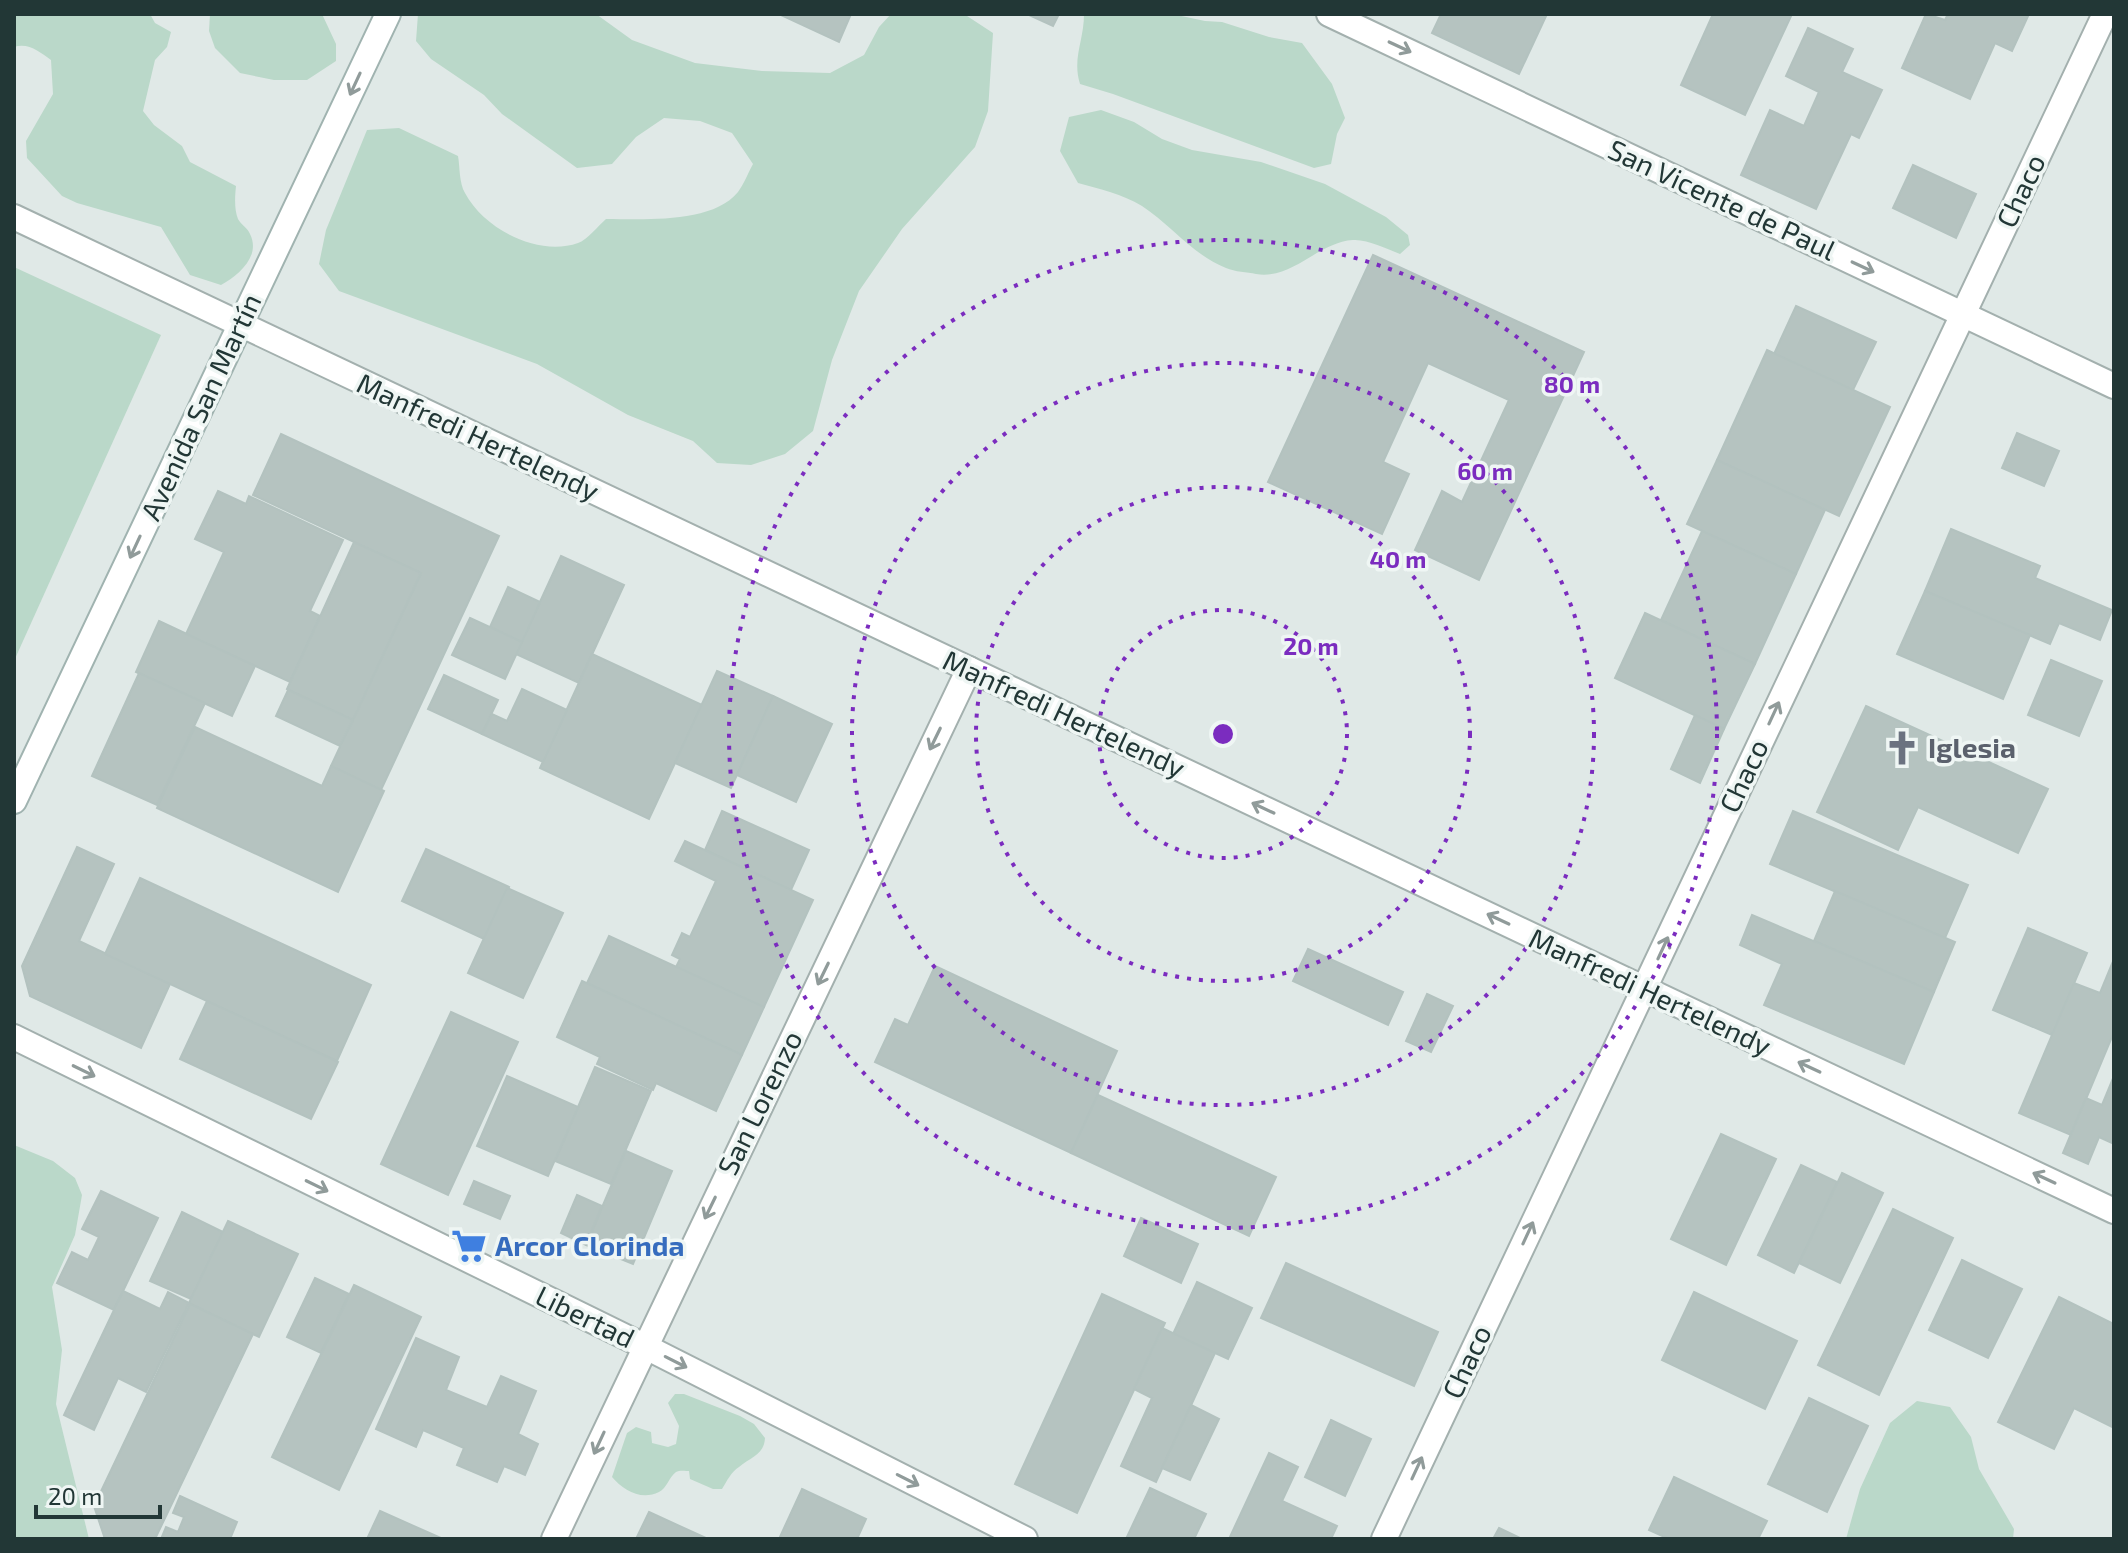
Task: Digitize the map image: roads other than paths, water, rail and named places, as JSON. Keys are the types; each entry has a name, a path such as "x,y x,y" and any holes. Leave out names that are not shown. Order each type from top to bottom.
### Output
{"street":[{"name":"Avenida San Martín","path":"14,801 388,14"},
{"name":"San Vicente de Paul","path":"1329,14 2114,386"},
{"name":"Chaco","path":"1384,1539 2105,14"},
{"name":"Manfredi Hertelendy","path":"14,217 2114,1211"},
{"name":"San Lorenzo","path":"554,1539 969,669"},
{"name":"Libertad","path":"14,1037 644,1346 1025,1539"}],"place":[{"name":"Iglesia","path":"1902,748"},
{"name":"Arcor Clorinda","path":"469,1246"}]}
